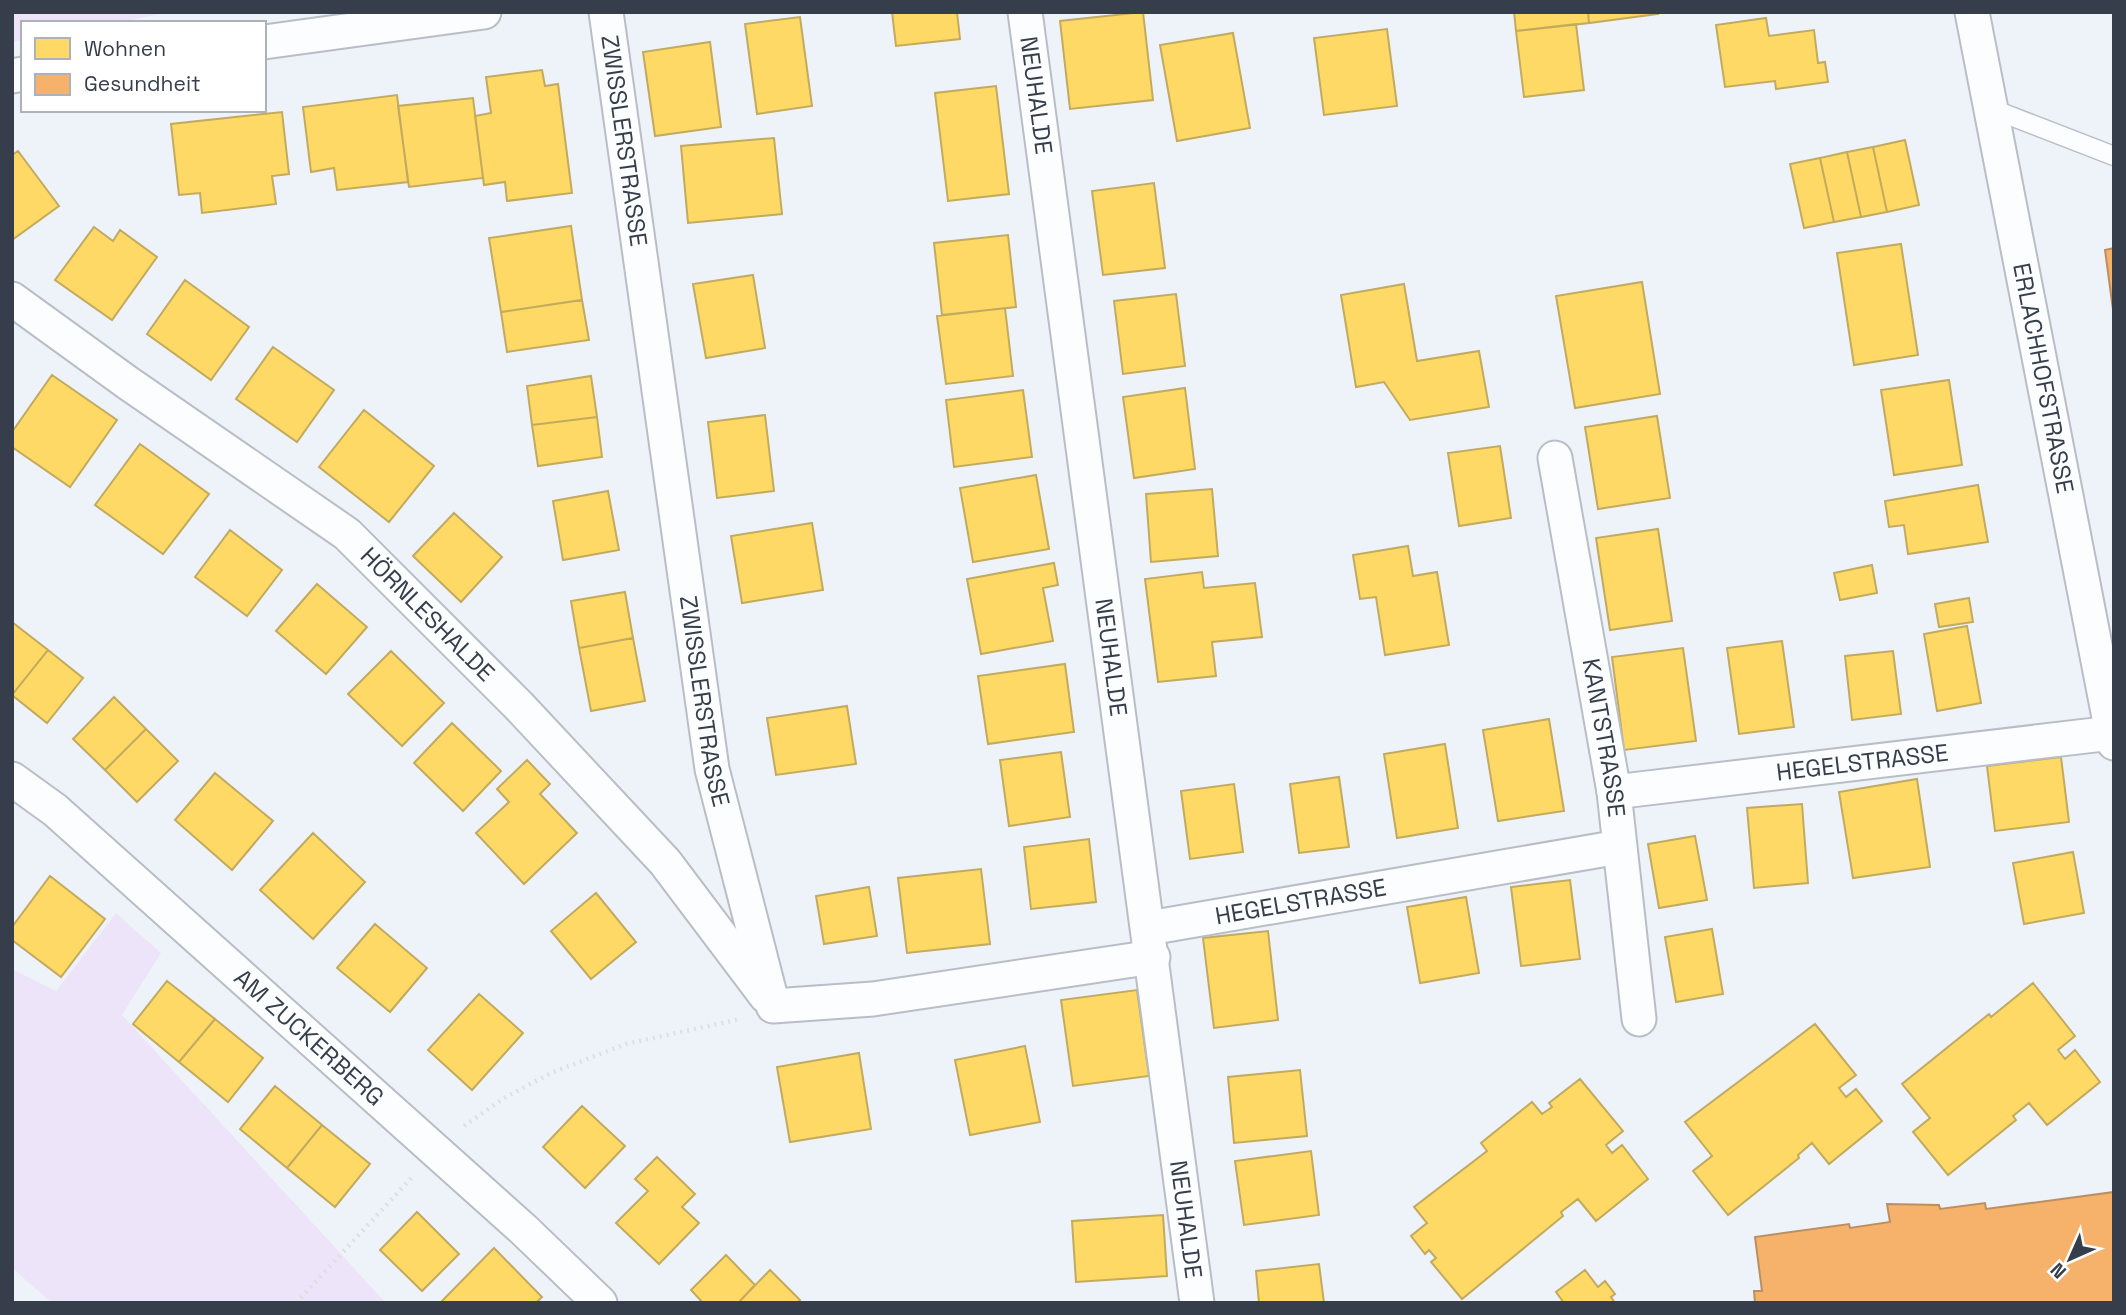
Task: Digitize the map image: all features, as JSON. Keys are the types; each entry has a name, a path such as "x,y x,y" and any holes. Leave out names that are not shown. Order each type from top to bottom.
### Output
{"street":[{"path":"266,42 484,12"},
{"name":"ZWISSLERSTRASSE","path":"606,12 712,769 774,1006"},
{"name":"NEUHALDE","path":"1025,12 1197,1303"},
{"name":"ERLACHHOFSTRASSE","path":"1972,12 2113,738"},
{"name":"HÖRNLESHALDE","path":"12,299 128,383 347,534 519,706 665,862 774,1006"},
{"name":"KANTSTRASSE","path":"1555,458 1614,792 1639,1020"},
{"name":"HEGELSTRASSE","path":"1614,792 2113,738"},
{"name":"AM ZUCKERBERG","path":"12,779 55,810 523,1229 600,1303"},
{"name":"HEGELSTRASSE","path":"1151,943 1619,847"},
{"path":"774,1006 873,999 1151,943"}],"lane":[{"path":"1990,107 2114,156"}],"path":[{"path":"296,1303 436,1151 470,1121 504,1098 551,1073 626,1044 732,1022 774,1006"}],"shaded area":[{"path":"12,12 168,12 127,21 21,21 21,40 12,42"},
{"path":"116,913 161,953 122,1015 386,1303 52,1303 12,1268 12,969 56,991"}],"building: Wohnen":[{"path":"892,12 957,12 960,39 896,46"},
{"path":"1143,12 1153,100 1070,109 1060,21"},
{"path":"1514,12 1588,12 1589,23 1516,31"},
{"path":"1588,12 1657,12 1658,14 1589,23"},
{"path":"800,17 812,106 757,114 745,24"},
{"path":"1766,18 1769,36 1814,30 1818,63 1825,62 1828,82 1776,89 1775,81 1725,87 1716,25"},
{"path":"1576,24 1584,90 1524,97 1516,31"},
{"path":"1387,29 1397,106 1324,115 1314,38"},
{"path":"1233,33 1250,128 1177,141 1160,45"},
{"path":"710,42 721,127 655,136 643,52"},
{"path":"542,70 545,86 558,84 572,193 507,201 505,182 484,185 475,116 491,113 486,77"},
{"path":"996,86 1009,194 948,201 935,93"},
{"path":"397,95 408,182 337,190 334,168 311,172 303,107"},
{"path":"473,98 483,178 409,187 398,106"},
{"path":"282,112 289,174 272,176 276,204 202,213 200,193 179,195 171,124"},
{"path":"774,138 782,214 688,223 681,146"},
{"path":"1905,140 1919,205 1887,212 1873,147"},
{"path":"1873,147 1887,212 1861,217 1847,152"},
{"path":"18,151 59,206 12,240 12,155"},
{"path":"1847,152 1861,217 1834,222 1820,158"},
{"path":"1820,158 1834,222 1804,228 1790,164"},
{"path":"1154,183 1165,268 1103,275 1092,191"},
{"path":"571,226 582,300 501,312 489,238"},
{"path":"94,227 113,241 120,230 157,257 112,320 55,280"},
{"path":"1008,235 1016,307 942,315 934,243"},
{"path":"1901,244 1918,355 1854,365 1837,253"},
{"path":"753,275 765,348 706,358 693,284"},
{"path":"185,280 249,327 211,380 147,334"},
{"path":"1642,282 1660,394 1575,408 1556,296"},
{"path":"1404,284 1417,361 1479,351 1489,407 1410,420 1384,382 1356,387 1341,295"},
{"path":"1176,294 1185,366 1123,374 1114,301"},
{"path":"582,300 589,340 507,352 501,312"},
{"path":"1005,308 1013,376 946,384 937,316"},
{"path":"273,347 334,390 297,442 236,399"},
{"path":"52,375 117,420 70,487 12,447 12,432"},
{"path":"591,376 597,417 532,425 527,386"},
{"path":"1949,380 1962,465 1894,475 1881,390"},
{"path":"1185,388 1195,469 1134,478 1123,397"},
{"path":"1023,390 1032,457 954,467 946,400"},
{"path":"364,410 434,466 389,522 319,467"},
{"path":"765,415 774,491 717,498 708,422"},
{"path":"1657,416 1670,498 1598,509 1585,427"},
{"path":"597,417 602,457 538,466 532,425"},
{"path":"140,444 209,494 163,554 95,505"},
{"path":"1500,446 1511,518 1459,526 1448,453"},
{"path":"1036,475 1049,549 973,562 960,488"},
{"path":"1978,485 1988,542 1908,554 1904,525 1889,527 1885,501"},
{"path":"1212,489 1218,556 1151,562 1146,494"},
{"path":"608,491 619,550 563,560 553,501"},
{"path":"454,513 502,557 461,602 413,556"},
{"path":"812,523 823,590 742,603 731,536"},
{"path":"1658,529 1672,621 1610,630 1596,538"},
{"path":"230,530 282,570 247,616 195,577"},
{"path":"1408,546 1413,576 1437,572 1449,645 1385,655 1376,597 1360,599 1353,555"},
{"path":"1054,563 1058,585 1043,588 1053,641 981,654 967,579"},
{"path":"1872,565 1877,593 1840,600 1834,573"},
{"path":"1202,572 1204,588 1255,583 1262,637 1212,642 1216,676 1158,682 1145,579"},
{"path":"317,584 367,627 326,674 276,631"},
{"path":"625,592 633,638 579,648 571,601"},
{"path":"1969,598 1973,622 1939,627 1935,604"},
{"path":"12,622 48,650 12,695"},
{"path":"1967,626 1981,703 1937,711 1924,634"},
{"path":"633,638 645,701 591,711 579,648"},
{"path":"1782,641 1794,727 1739,734 1727,648"},
{"path":"1683,648 1696,741 1624,750 1612,657"},
{"path":"48,650 83,678 47,723 12,695"},
{"path":"391,651 444,703 402,746 348,694"},
{"path":"1893,651 1901,714 1852,720 1845,656"},
{"path":"1065,664 1074,732 988,744 978,676"},
{"path":"114,697 146,729 105,770 73,739"},
{"path":"847,706 856,764 776,775 767,718"},
{"path":"1549,719 1564,811 1498,821 1483,730"},
{"path":"452,723 501,771 463,811 414,763"},
{"path":"146,729 178,761 137,802 105,770"},
{"path":"1445,744 1458,828 1397,838 1384,754"},
{"path":"1061,752 1070,817 1009,826 1000,760"},
{"path":"2061,757 2069,822 1995,831 1987,766"},
{"path":"527,760 550,784 540,794 577,833 524,884 476,833 509,802 497,789"},
{"path":"215,773 273,821 232,870 175,820"},
{"path":"1339,777 1349,847 1299,853 1290,784"},
{"path":"1917,779 1930,867 1853,878 1839,792"},
{"path":"1234,784 1243,852 1190,859 1181,791"},
{"path":"1802,804 1808,883 1754,888 1747,808"},
{"path":"313,833 365,882 313,939 260,890"},
{"path":"1695,836 1707,900 1659,908 1648,844"},
{"path":"1089,839 1096,902 1031,909 1024,847"},
{"path":"2073,852 2084,913 2024,924 2013,863"},
{"path":"981,869 990,944 907,953 898,878"},
{"path":"50,876 105,919 61,977 12,940 12,927"},
{"path":"1570,880 1580,959 1521,966 1511,887"},
{"path":"869,887 877,936 824,944 816,896"},
{"path":"596,893 636,942 591,979 551,931"},
{"path":"1466,897 1479,973 1420,983 1407,907"},
{"path":"375,924 427,968 390,1012 337,968"},
{"path":"1712,929 1723,994 1676,1002 1665,937"},
{"path":"1268,931 1278,1020 1214,1028 1203,938"},
{"path":"167,981 215,1019 179,1062 133,1024"},
{"path":"2033,983 2075,1036 2058,1050 2065,1059 2075,1050 2100,1082 2047,1125 2029,1103 2013,1116 2016,1120 1948,1175 1913,1132 1930,1118 1902,1084 1989,1014 1991,1017"},
{"path":"1137,990 1149,1076 1073,1086 1061,1000"},
{"path":"479,994 523,1033 472,1090 428,1050"},
{"path":"215,1019 263,1058 228,1102 179,1062"},
{"path":"1815,1024 1856,1075 1839,1088 1846,1097 1856,1089 1882,1121 1829,1164 1812,1143 1798,1155 1799,1158 1728,1215 1693,1171 1712,1156 1685,1122"},
{"path":"1025,1046 1040,1122 970,1135 955,1060"},
{"path":"859,1053 871,1129 790,1142 777,1067"},
{"path":"1300,1070 1307,1136 1234,1143 1228,1077"},
{"path":"1580,1079 1623,1131 1606,1145 1612,1153 1622,1145 1648,1179 1596,1221 1578,1199 1561,1212 1563,1216 1462,1299 1431,1262 1436,1258 1429,1250 1425,1254 1411,1236 1427,1223 1414,1207 1487,1151 1481,1143 1532,1102 1542,1114 1552,1107 1549,1103"},
{"path":"275,1086 322,1125 287,1168 240,1129"},
{"path":"582,1106 625,1146 585,1188 543,1147"},
{"path":"322,1125 370,1164 335,1207 287,1168"},
{"path":"1311,1151 1319,1215 1244,1225 1235,1161"},
{"path":"657,1157 695,1194 682,1207 699,1223 659,1264 616,1223 648,1191 635,1179"},
{"path":"417,1212 459,1254 422,1291 380,1250"},
{"path":"1163,1215 1167,1276 1076,1282 1072,1221"},
{"path":"494,1248 542,1297 536,1303 440,1303"},
{"path":"726,1255 755,1285 738,1303 703,1303 691,1290"},
{"path":"1319,1264 1324,1303 1259,1303 1256,1271"},
{"path":"770,1270 800,1300 797,1303 738,1303"},
{"path":"1585,1270 1598,1287 1605,1281 1615,1294 1611,1297 1615,1303 1564,1303 1556,1292"}],"building: Gesundheit":[{"path":"2114,248 2114,317 2105,250"},
{"path":"2114,1192 2114,1303 1755,1303 1754,1291 1762,1291 1755,1237 1849,1224 1850,1228 1890,1222 1887,1204 1939,1205 1940,1209 1985,1203 1986,1209"}]}
